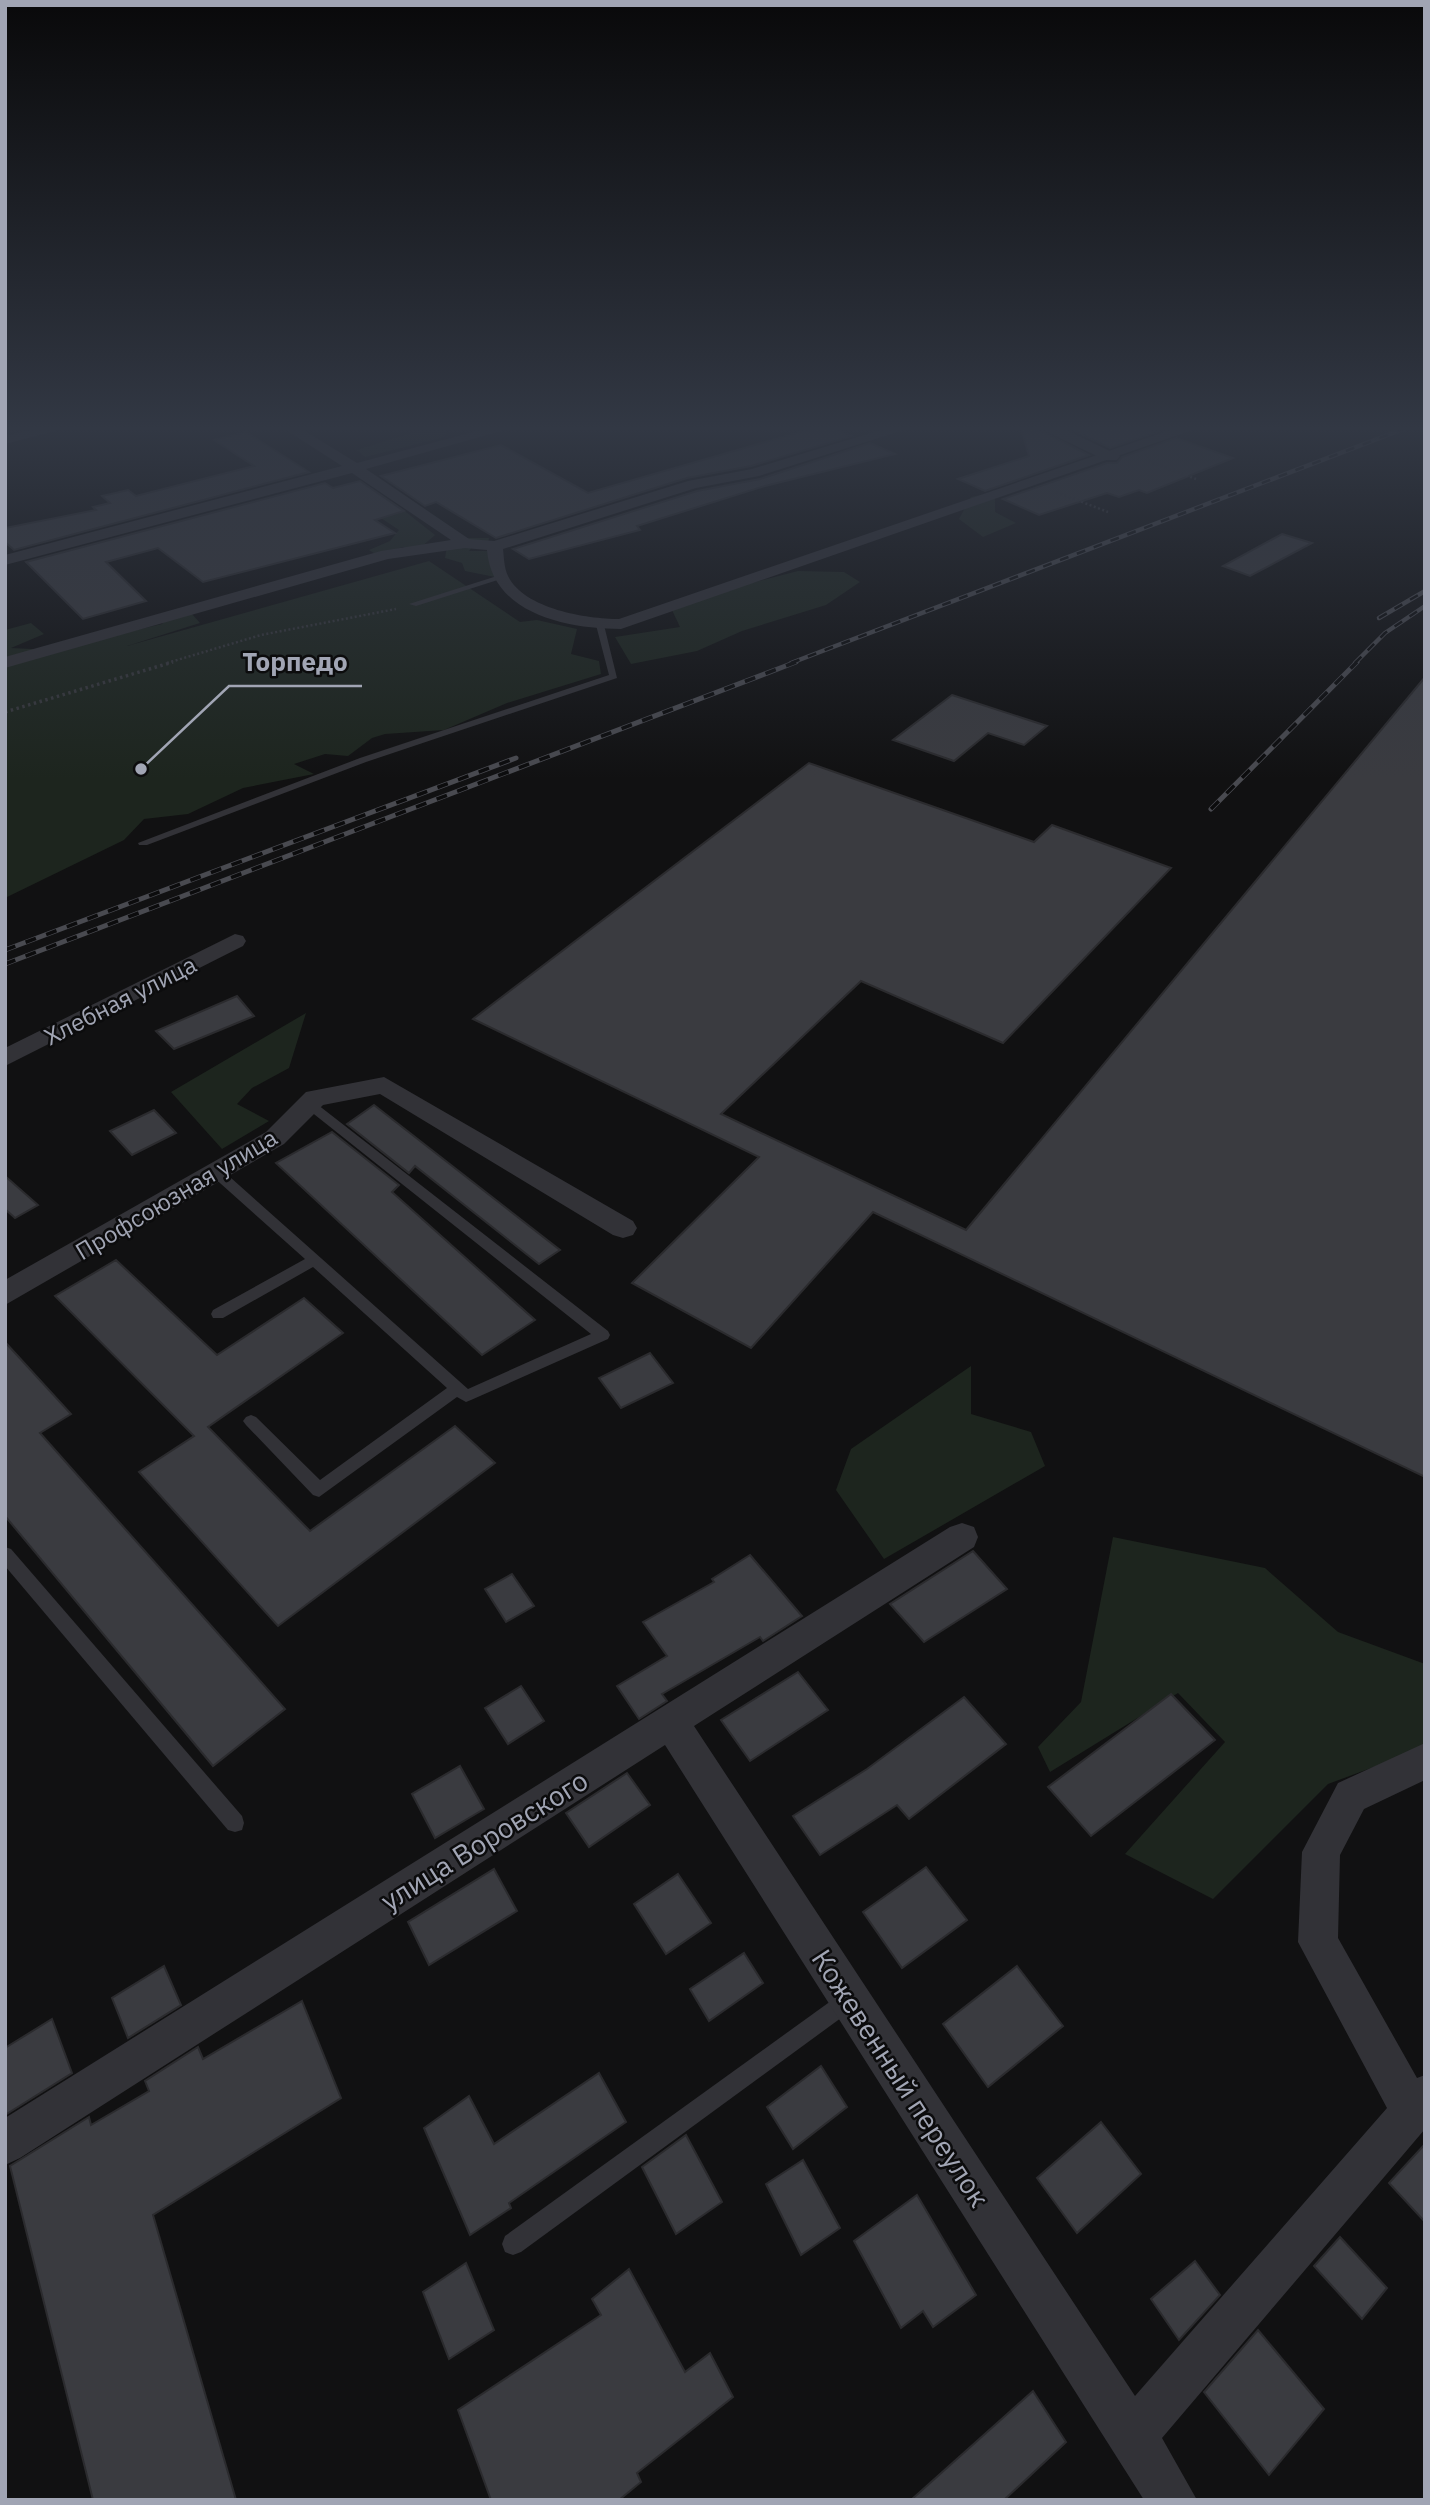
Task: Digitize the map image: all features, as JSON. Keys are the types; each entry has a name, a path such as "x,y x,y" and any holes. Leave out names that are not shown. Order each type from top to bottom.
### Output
{"street":[{"path":"5,560 64,545"},
{"path":"5,663 387,554 452,545"},
{"path":"484,545 499,545"},
{"path":"495,546 500,578 519,598 559,615 600,625 621,624 852,545"},
{"name":"Хлебная улица","path":"5,1058 235,941"},
{"name":"Профсоюзная улица","path":"5,1294 275,1138 315,1098 384,1085 624,1228"},
{"name":"улица Воровского","path":"5,2143 962,1537"},
{"name":"Кожевенный переулок","path":"672,1721 686,1748 1133,2435 1172,2500"},
{"path":"1133,2435 1418,2104 1318,1942 1321,1852 1351,1797 1425,1761"}],"lane":[{"path":"413,604 500,578"},
{"path":"143,843 363,760 614,676 600,625"},
{"path":"216,1172 466,1396 603,1335 309,1104"},
{"path":"218,1314 315,1260"},
{"path":"251,1421 319,1490 458,1388"},
{"path":"5,1554 235,1823"},
{"path":"513,2244 849,2000"}],"path":[{"path":"5,712 261,635 374,616 413,604"}],"shaded area":[{"path":"381,545 424,545 412,555 403,547 377,555 369,550"},
{"path":"447,545 479,545 469,551 490,551 500,578 465,571 462,563 445,558"},
{"path":"429,561 520,622 537,620 577,629 571,654 599,661 601,674 507,703 444,730 385,734 372,738 348,756 325,754 294,764 314,774 243,788 188,814 144,819 124,840 5,898 5,630 31,623 44,634 11,648 53,650 162,624 169,614 192,614 200,623 127,646"},
{"path":"798,571 844,572 860,582 826,605 742,631 697,651 631,664 615,637 680,627 672,610 736,587"},
{"path":"306,1013 289,1068 252,1088 237,1104 269,1121 222,1149 171,1092"},
{"path":"971,1366 971,1414 1031,1432 1045,1466 884,1559 836,1490 851,1449"},
{"path":"1113,1537 1265,1568 1338,1632 1425,1664 1425,1748 1328,1784 1213,1899 1125,1854 1225,1742 1178,1693 1050,1772 1038,1747 1081,1702"}],"building":[{"path":"8,545 33,545 14,550"},
{"path":"91,545 348,545 203,582 158,548 106,562 146,601 83,619 26,562"},
{"path":"526,545 583,545 529,559 513,549"},
{"path":"1262,545 1308,545 1250,576 1223,566"},
{"path":"1425,677 1425,1477 873,1212 751,1348 632,1283 759,1157 473,1019 809,763 1034,842 1052,825 1171,868 1003,1043 861,981 721,1114 966,1230"},
{"path":"952,695 1047,726 1024,745 988,733 954,761 893,740"},
{"path":"237,996 254,1016 174,1049 156,1031"},
{"path":"374,1105 560,1250 539,1264 415,1166 409,1173 347,1124"},
{"path":"154,1110 176,1133 132,1155 110,1131"},
{"path":"332,1132 399,1185 392,1192 535,1320 482,1355 276,1163"},
{"path":"5,1176 38,1205 15,1218 5,1209"},
{"path":"116,1260 217,1355 304,1298 343,1333 208,1427 310,1531 455,1426 495,1463 278,1626 139,1472 194,1436 55,1296"},
{"path":"5,1342 71,1414 40,1433 285,1709 213,1766 5,1516"},
{"path":"650,1353 673,1383 621,1408 599,1378"},
{"path":"973,1551 1007,1589 924,1642 890,1604"},
{"path":"750,1555 802,1616 763,1641 760,1637 662,1694 667,1701 639,1719 617,1686 667,1656 643,1622 714,1582 712,1579"},
{"path":"512,1574 534,1606 506,1622 485,1589"},
{"path":"798,1672 828,1710 750,1761 721,1720"},
{"path":"521,1686 544,1721 508,1744 485,1708"},
{"path":"1171,1694 1215,1740 1091,1836 1048,1787"},
{"path":"964,1697 1006,1744 909,1819 897,1805 820,1855 793,1816 867,1769"},
{"path":"460,1766 484,1809 435,1838 412,1794"},
{"path":"627,1773 650,1805 589,1847 566,1813"},
{"path":"926,1867 967,1920 902,1968 863,1912"},
{"path":"494,1869 517,1911 429,1965 408,1922"},
{"path":"678,1874 711,1923 666,1954 634,1904"},
{"path":"744,1953 763,1983 709,2021 690,1989"},
{"path":"164,1966 181,2005 128,2038 112,1998"},
{"path":"1017,1966 1063,2026 988,2087 943,2024"},
{"path":"302,2001 341,2098 153,2215 236,2500 93,2500 10,2166 89,2117 91,2125 149,2091 145,2081 198,2047 203,2059"},
{"path":"52,2019 72,2073 5,2115 5,2048"},
{"path":"821,2066 847,2107 793,2149 767,2107"},
{"path":"599,2073 626,2122 509,2203 511,2208 470,2235 424,2128 469,2096 494,2144"},
{"path":"1101,2122 1141,2174 1077,2233 1037,2178"},
{"path":"686,2135 722,2202 676,2234 642,2167"},
{"path":"1425,2144 1425,2222 1389,2183"},
{"path":"803,2160 840,2228 801,2255 766,2184"},
{"path":"917,2195 976,2295 933,2327 923,2311 901,2328 854,2241"},
{"path":"1340,2237 1387,2288 1362,2319 1314,2266"},
{"path":"1195,2261 1220,2295 1179,2340 1151,2299"},
{"path":"466,2263 494,2330 449,2359 423,2292"},
{"path":"629,2269 685,2372 710,2353 733,2397 637,2473 641,2482 619,2500 491,2500 458,2410 601,2315 592,2299"},
{"path":"1258,2330 1324,2409 1269,2475 1204,2392"},
{"path":"1033,2391 1066,2442 1004,2500 911,2500"}],"railway":[{"path":"791,663 1100,545"},
{"path":"1379,618 1425,591"},
{"path":"1355,663 1385,633 1425,606"},
{"path":"5,964 796,662"},
{"path":"1211,809 1357,662"},
{"path":"5,950 516,758"}],"place":[{"name":"Торпедо","path":"141,769"}]}
